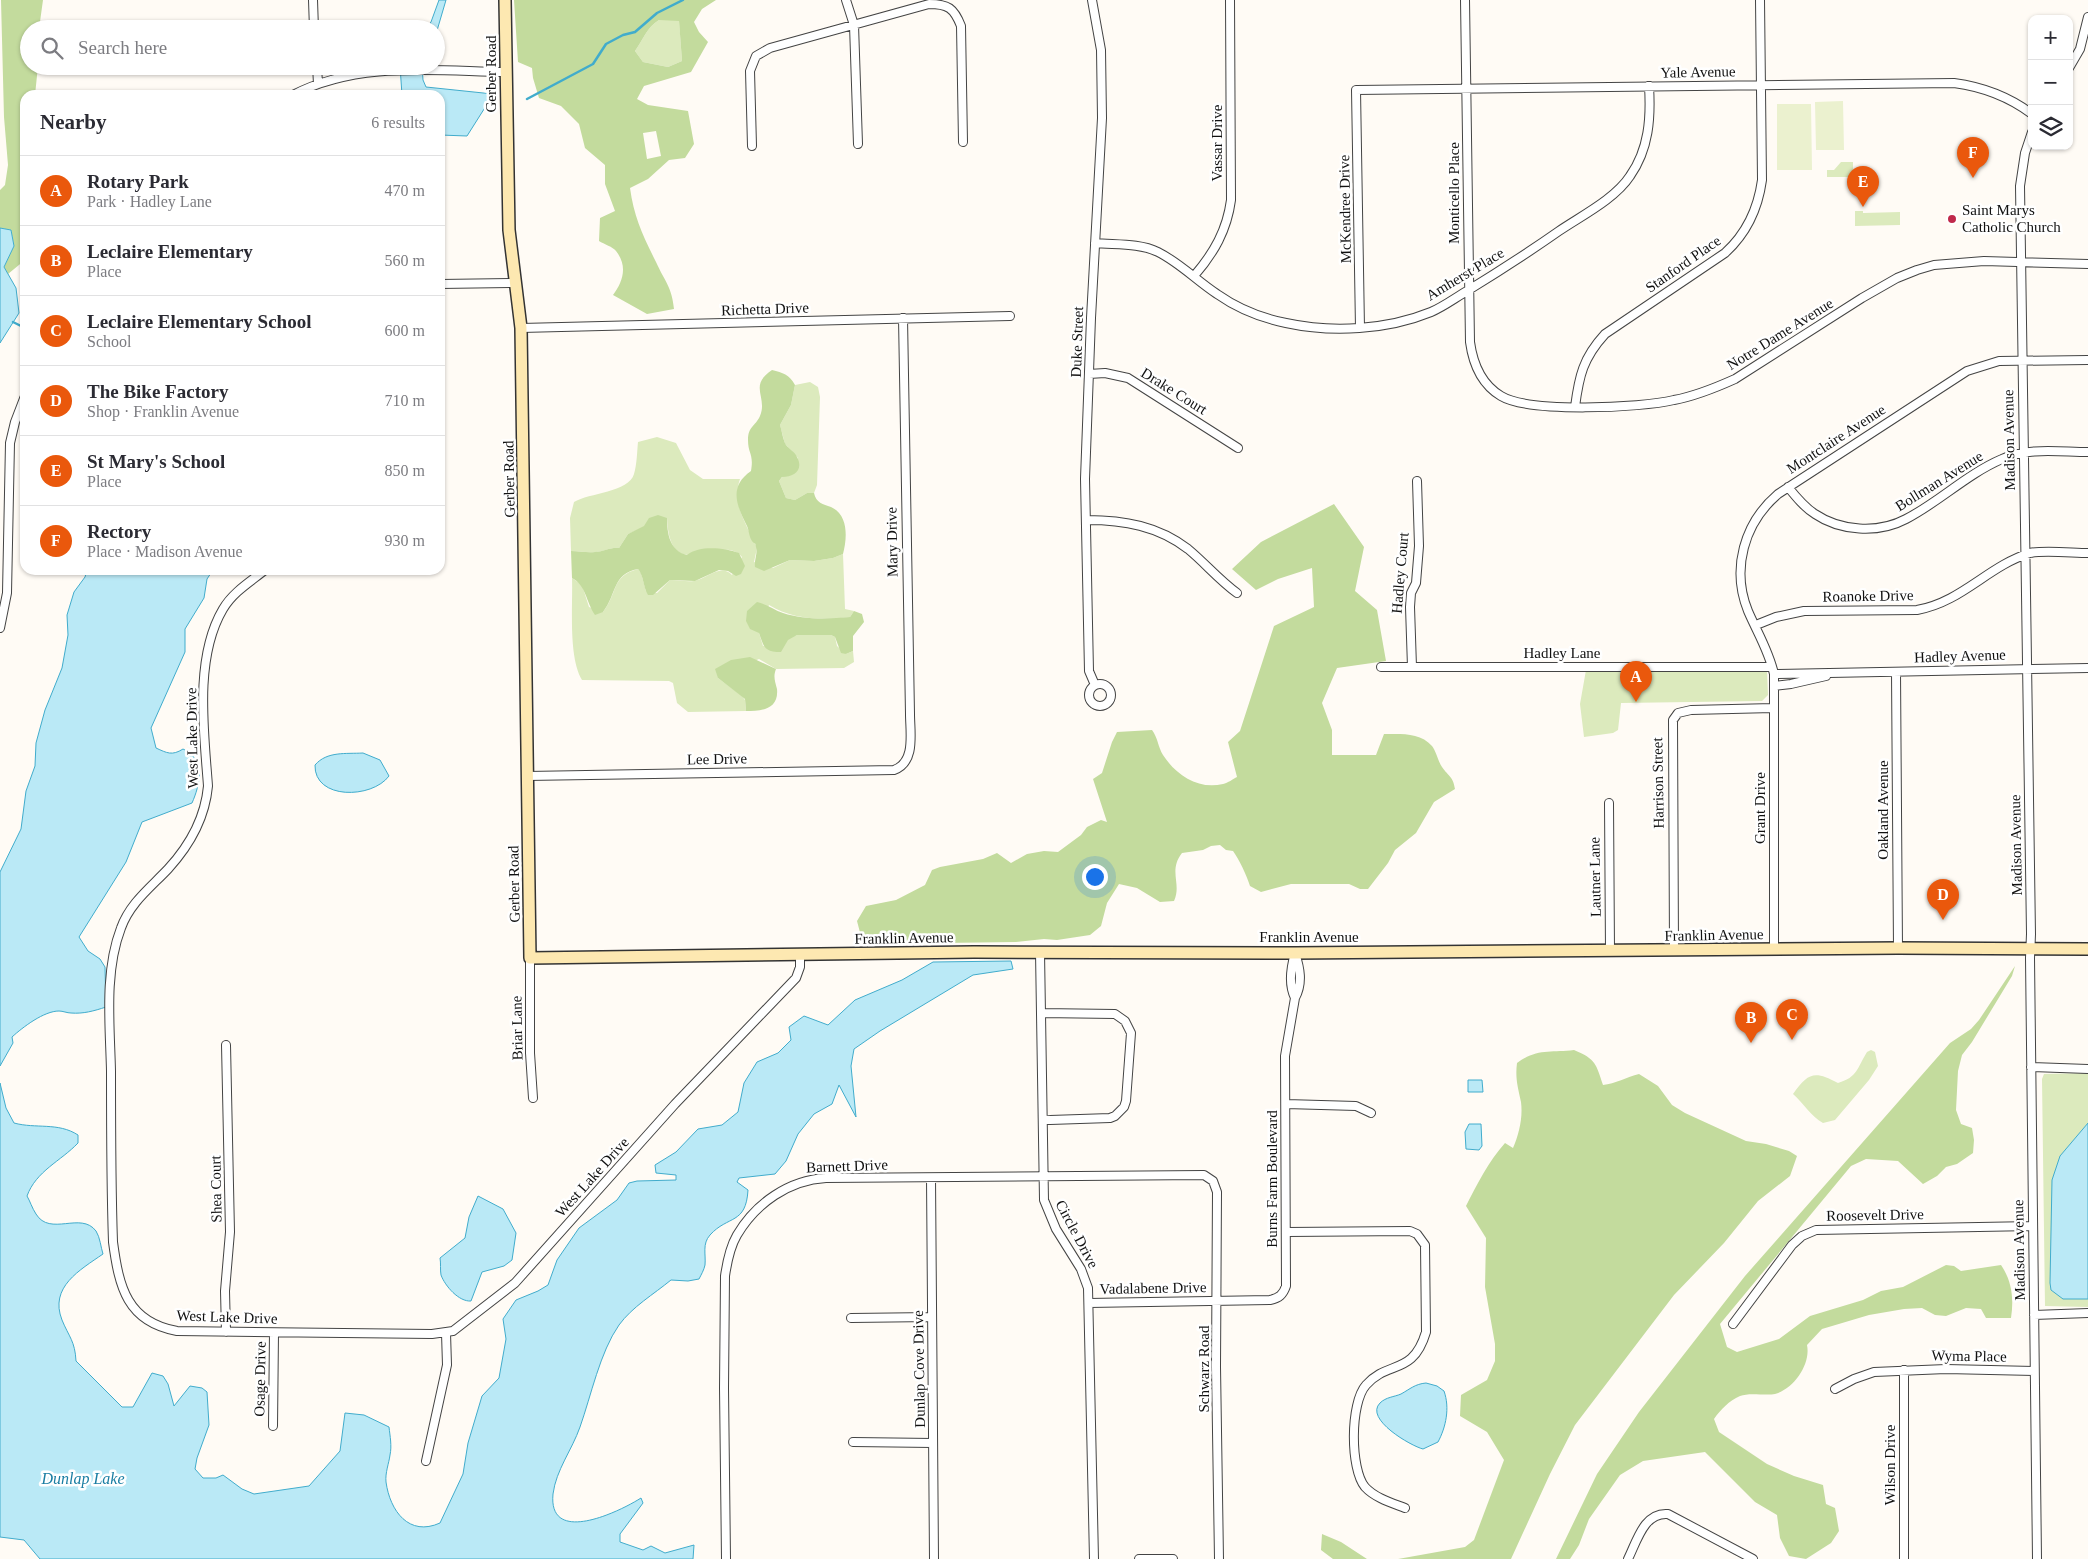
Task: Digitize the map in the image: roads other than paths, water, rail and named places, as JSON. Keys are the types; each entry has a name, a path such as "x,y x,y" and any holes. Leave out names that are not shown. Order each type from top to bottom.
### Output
{"street":[{"path":"313,0 314,20"},
{"name":"Gerber Road","path":"505,0 509,230 521,328 530,958"},
{"path":"846,0 854,25 858,144"},
{"name":"Duke Street","path":"1092,0 1102,50 1102,118 1085,479 1089,672 1095,685"},
{"name":"Vassar Drive","path":"1194,276 1221,239 1230,208 1230,0"},
{"name":"Monticello Place","path":"1465,0 1468,290 1472,355 1475,367 1485,383"},
{"name":"Stanford Place","path":"1575,407 1578,380 1583,366 1596,344 1605,334 1725,253 1745,230 1757,204 1762,180 1760,0"},
{"path":"752,146 750,71 756,56 770,48 929,4 940,4 948,7 956,13 961,26 963,142"},
{"path":"2073,61 2080,49 2088,17"},
{"path":"445,71 506,72"},
{"path":"318,75 318,84"},
{"path":"304,90 349,75"},
{"name":"Yale Avenue","path":"1356,90 1954,83 1996,93 2028,111"},
{"name":"Amherst Place","path":"1095,244 1148,248 1158,252 1234,305 1267,318 1309,327 1360,328 1393,323 1432,312 1555,234 1621,188 1638,163 1647,137 1650,114 1650,86"},
{"name":"McKendree Drive","path":"1356,90 1360,328"},
{"name":"Madison Avenue","path":"2028,146 2020,186 2031,934 2037,1559"},
{"name":"Notre Dame Avenue","path":"1485,383 1500,396 1517,404 1530,406 1575,407 1652,404 1695,395 1716,388 1754,368 1862,298 1897,278 1934,265 1984,261 2088,264"},
{"path":"445,284 515,283"},
{"name":"Richetta Drive","path":"521,328 1010,316"},
{"name":"Mary Drive","path":"903,318 910,714 910,754 905,764"},
{"name":"Montclaire Avenue","path":"1773,671 1756,626 1746,606 1740,572 1743,546 1751,526 1772,499 1956,377 1991,363 2022,360 2088,360"},
{"name":"Drake Court","path":"1089,374 1117,375 1132,381 1238,448"},
{"path":"0,628 7,593 10,443 20,409"},
{"name":"Bollman Avenue","path":"1788,487 1804,505 1828,521 1856,528 1880,528 1905,520 1997,461 2023,453 2088,452"},
{"name":"Hadley Court","path":"1412,667 1410,607 1411,592 1416,583 1419,546 1417,481"},
{"path":"1087,520 1126,522 1164,533 1188,549 1220,581 1237,593"},
{"name":"Roanoke Drive","path":"1756,626 1776,617 1804,611 1917,610 1929,608 1955,597 1998,568 2032,553 2088,553"},
{"name":"West Lake Drive","path":"258,575 240,589 228,603 218,619 211,642 203,686 208,786 204,813 180,855 130,910 116,942 111,982 112,1225 120,1280 130,1304 138,1314 158,1326 177,1331 432,1334 452,1331 516,1283 676,1104 796,978 800,967 800,954"},
{"name":"Hadley Lane","path":"1381,668 1773,671"},
{"name":"Hadley Avenue","path":"1773,671 1832,674 2088,668"},
{"name":"Grant Drive","path":"1773,671 1774,949"},
{"name":"Oakland Avenue","path":"1896,672 1898,948"},
{"name":"Hadley Avenue","path":"1774,686 1814,680 1832,674"},
{"name":"Harrison Street","path":"1674,950 1673,720 1678,714 1691,710 1773,708"},
{"name":"Lee Drive","path":"527,776 894,770 905,764"},
{"name":"Lautner Lane","path":"1608,803 1610,951"},
{"name":"Franklin Avenue","path":"530,958 1040,952 1295,953 1898,948 2088,949"},
{"name":"Circle Drive","path":"1040,952 1044,1200 1056,1229 1084,1274 1088,1288 1094,1559"},
{"name":"Burns Farm Boulevard","path":"1218,1301 1270,1300 1280,1296 1286,1286 1285,1056 1295,998 1291,989 1292,964 1295,953"},
{"name":"Briar Lane","path":"530,958 530,1053 533,1098"},
{"path":"1041,1013 1115,1014 1126,1021 1131,1033 1126,1101 1121,1112 1110,1118 1043,1119"},
{"name":"Shea Court","path":"226,1045 230,1232 225,1291 226,1332"},
{"path":"2031,1067 2088,1069"},
{"path":"1286,1104 1356,1106 1371,1113"},
{"name":"Barnett Drive","path":"726,1559 725,1276 737,1235 762,1205 778,1192 801,1181 826,1178 1204,1176 1213,1181"},
{"name":"Dunlap Cove Drive","path":"931,1178 934,1559"},
{"name":"Schwarz Road","path":"1213,1181 1217,1192 1218,1301 1216,1367 1219,1559"},
{"name":"Roosevelt Drive","path":"1733,1324 1792,1246 1802,1236 1816,1230 2033,1226"},
{"path":"1287,1232 1410,1231 1422,1239 1425,1245 1426,1332 1423,1342 1418,1351 1404,1364 1374,1378 1361,1392 1356,1404 1355,1462 1361,1480 1372,1493 1405,1508"},
{"name":"Vadalabene Drive","path":"1089,1303 1218,1301"},
{"path":"2034,1315 2088,1313"},
{"path":"851,1318 932,1317"},
{"name":"Osage Drive","path":"273,1426 274,1333"},
{"path":"426,1461 446,1365 446,1333"},
{"name":"Wyma Place","path":"1835,1389 1854,1379 1874,1372 1904,1370 2034,1371"},
{"name":"Wilson Drive","path":"1904,1370 1904,1559"},
{"path":"853,1442 933,1443"},
{"path":"1628,1559 1648,1520 1659,1514 1668,1514 1753,1559"},
{"path":"1139,1559 1173,1559"}],"water":[{"path":"439,0 446,0 440,20 432,20"},
{"path":"401,75 423,75 426,87 493,94 494,103 486,106 467,136 445,135 445,90 402,90"},
{"path":"0,228 11,230 14,246 4,267 16,288 19,313 0,343"},
{"path":"86,575 210,575 207,579 204,598 185,629 185,652 151,728 156,748 170,753 183,749 190,753 198,766 199,781 192,803 142,822 126,862 79,937 88,951 100,959 105,967 106,1007 80,1013 59,1011 40,1017 12,1037 13,1043 0,1066 0,872 21,829 26,791 35,766 36,743 45,710 62,668 68,635 67,615 74,592"},
{"path":"363,753 380,760 389,776 381,784 358,792 345,792 333,790 324,785 317,776 315,765 325,757 337,754"},
{"name":"Dunlap Lake","path":"1011,961 1013,969 973,975 880,1031 854,1049 851,1066 856,1117 839,1085 832,1104 814,1114 798,1134 786,1161 775,1174 739,1178 737,1182 748,1190 744,1209 708,1238 705,1246 705,1265 699,1279 688,1281 671,1280 630,1312 612,1336 601,1361 577,1435 557,1477 553,1494 554,1510 562,1519 573,1522 587,1521 617,1511 641,1498 643,1503 620,1534 620,1542 643,1550 651,1546 665,1553 694,1545 693,1559 40,1559 24,1540 0,1537 0,1083 6,1108 14,1123 63,1128 78,1135 78,1143 36,1180 27,1196 36,1214 42,1221 49,1224 82,1223 90,1225 96,1231 99,1239 103,1254 76,1273 63,1289 60,1298 59,1308 62,1320 73,1344 76,1361 122,1407 133,1407 152,1373 163,1376 168,1384 174,1406 190,1386 202,1388 207,1392 209,1425 195,1469 203,1478 216,1478 223,1475 242,1489 254,1494 309,1486 340,1451 345,1413 364,1415 389,1427 391,1448 386,1482 392,1503 403,1519 410,1524 419,1527 429,1526 440,1523 463,1474 468,1443 482,1396 499,1378 506,1339 503,1319 516,1300 548,1285 557,1260 579,1228 617,1200 629,1183 676,1180 676,1175 656,1173 655,1165 676,1152 698,1129 722,1125 738,1112 744,1083 757,1062 778,1053 791,1040 789,1027 804,1016 828,1025 855,1000 902,980 933,962"},
{"path":"1468,1080 1482,1080 1483,1092 1468,1092"},
{"path":"2088,1123 2088,1299 2063,1299 2051,1290 2050,1283 2052,1180 2060,1156"},
{"path":"1469,1124 1481,1124 1482,1146 1479,1150 1466,1149 1465,1132"},
{"path":"478,1196 503,1209 516,1233 512,1260 504,1266 482,1272 471,1301 466,1301 457,1296 446,1284 441,1275 440,1258 465,1238 469,1217"},
{"path":"1426,1383 1437,1386 1444,1391 1447,1411 1445,1424 1438,1442 1423,1449 1409,1443 1391,1431 1378,1417 1377,1409 1385,1399"}],"waterway":[{"path":"527,99 593,64 606,44 623,35 635,32 657,13 683,0"},
{"path":"13,322 20,326"}],"place":[{"name":"Rectory","path":"1973,178"},
{"name":"St Mary's School","path":"1863,207"},
{"name":"Saint Marys Catholic Church","path":"1952,219"},
{"name":"Rotary Park","path":"1636,702"},
{"name":"The Bike Factory","path":"1943,920"},
{"name":"Leclaire Elementary School","path":"1792,1040"},
{"name":"Leclaire Elementary","path":"1751,1043"}]}
